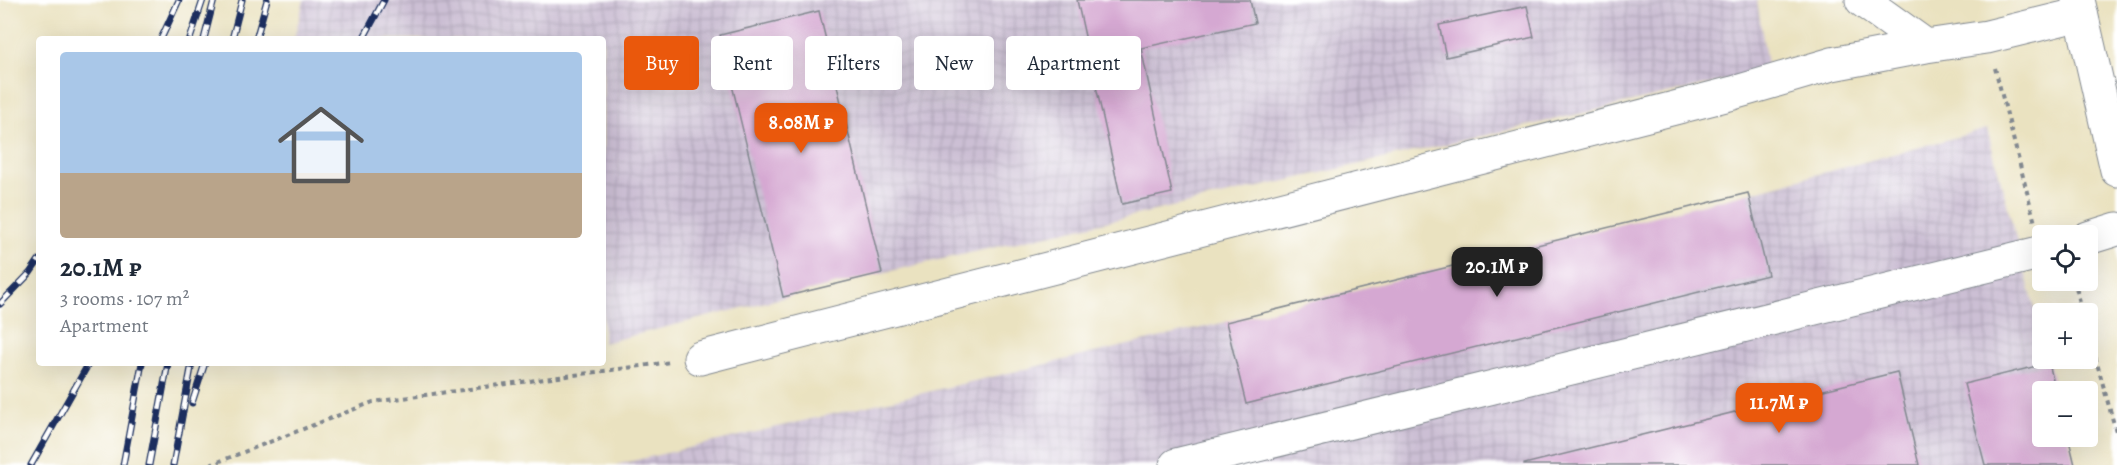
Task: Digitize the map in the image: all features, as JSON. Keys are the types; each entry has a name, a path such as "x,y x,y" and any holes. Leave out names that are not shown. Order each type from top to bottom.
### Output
{"main road":[{"path":"1862,0 1926,46"},
{"path":"700,358 1733,93 1832,64 1987,37 2079,7 2117,170"},
{"path":"2098,235 2117,229"},
{"path":"1176,465 2032,255"}],"path":[{"path":"1987,37 2036,225"},
{"path":"210,465 373,402 700,358"},
{"path":"2098,368 2117,435"}],"shaded area":[{"path":"304,0 1757,0 1768,71 882,273 606,342 606,36 295,36"},
{"path":"1987,129 2033,303 2032,369 2050,369 2054,381 2032,381 2032,447 2055,447 2075,465 615,465 1226,322 1748,193"}],"building":[{"path":"1077,0 1250,0 1255,23 1141,48 1141,36 1085,36"},
{"path":"1527,6 1534,37 1446,57 1439,25"},
{"path":"819,11 825,36 805,36 805,90 838,90 882,273 783,297 733,90 793,90 793,36 720,35"},
{"path":"1141,48 1172,193 1122,204 1097,90 1141,90"},
{"path":"1748,193 1768,275 1246,404 1226,322"},
{"path":"2032,367 2050,369 2053,381 2032,381 2032,447 2071,447 2075,465 1985,465 1964,384"},
{"path":"1897,372 1919,465 1524,465 1524,464"}],"railway":[{"path":"162,36 179,0"},
{"path":"191,36 203,0"},
{"path":"205,36 214,0"},
{"path":"233,36 242,0"},
{"path":"257,36 267,0"},
{"path":"365,36 384,0"},
{"path":"0,304 36,264"},
{"path":"31,465 87,366"},
{"path":"123,465 141,366"},
{"path":"149,465 167,366"},
{"path":"173,465 191,366"},
{"path":"192,403 204,366"}]}
